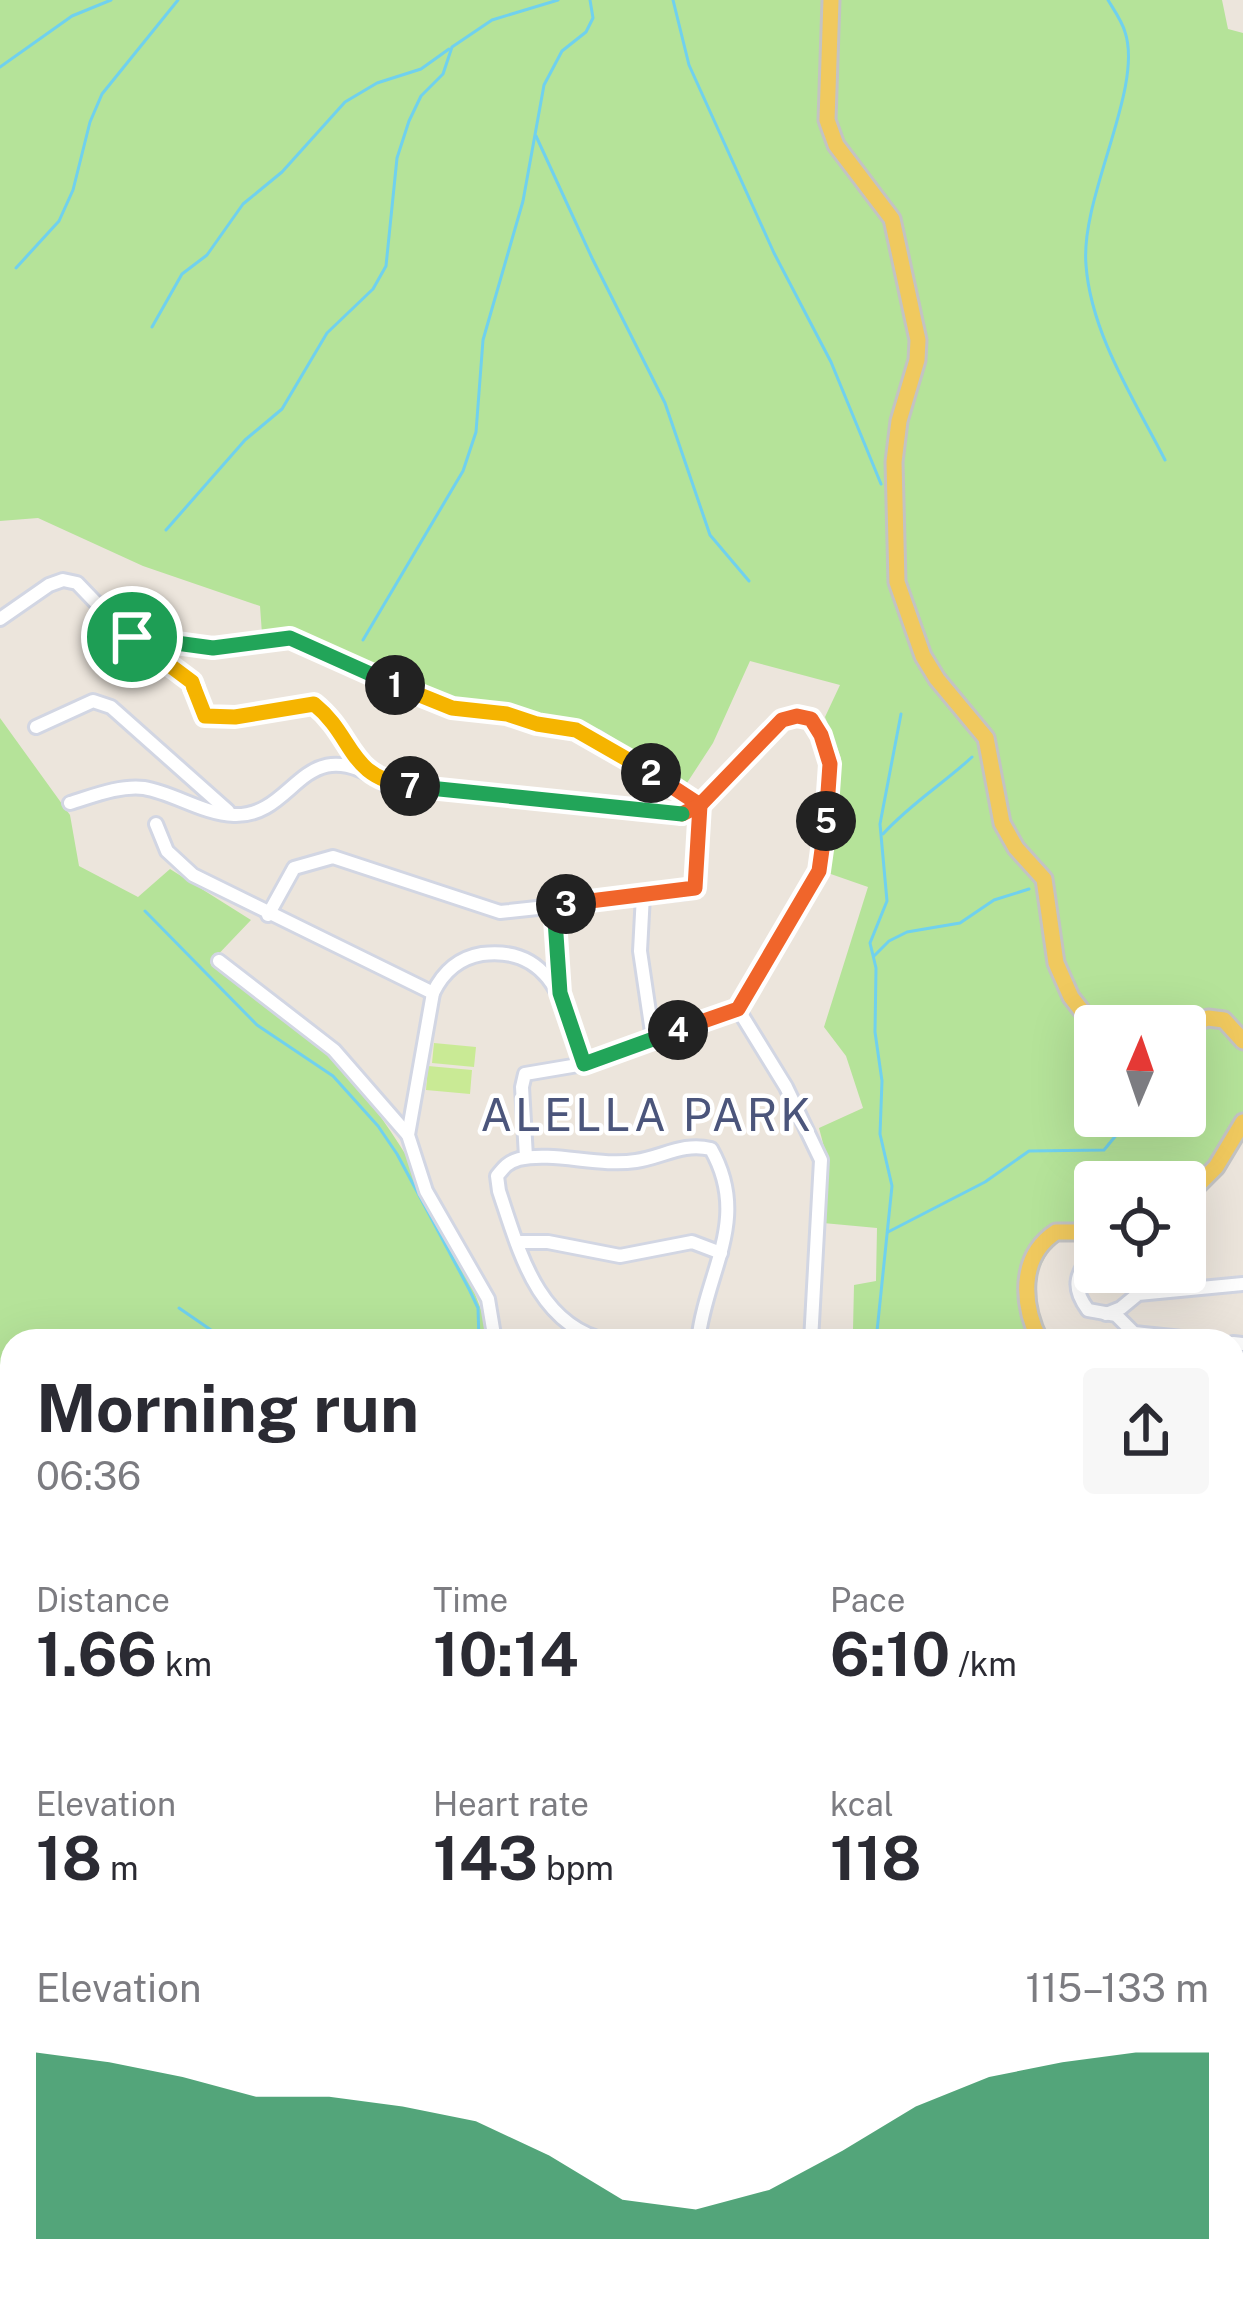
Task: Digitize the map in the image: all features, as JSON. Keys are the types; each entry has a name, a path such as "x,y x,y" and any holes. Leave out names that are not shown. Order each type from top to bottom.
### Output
{"main road":[{"path":"831,0 827,120 836,145 892,219 918,340 894,462 899,591 930,668 986,738 1003,823 1016,848 1044,879 1056,963 1077,1005"},
{"path":"1206,1019 1224,1020 1243,1041"},
{"path":"1206,1177 1243,1123"},
{"path":"1036,1329 1027,1305 1035,1252 1056,1232 1074,1232"}],"street":[{"path":"0,619 49,585 70,580 87,590 116,625 192,682 205,716 235,717 314,704 333,720 357,765 384,783 677,816 700,805 782,720 811,719 830,764 819,871 738,1009 584,1064 525,1074 521,1088 526,1157"},
{"path":"132,637 213,648 290,638 435,703 597,738 700,805"},
{"path":"36,727 93,701 111,707 234,815"},
{"path":"70,803 107,792 146,788 234,815 256,812 313,769 357,765"},
{"path":"268,915 295,868 333,857 500,912 695,888 700,805"},
{"path":"156,824 167,851 193,875 433,993"},
{"path":"643,895 640,951 653,1039"},
{"path":"554,905 560,993 584,1064"},
{"path":"408,1135 433,993 443,972 471,956 500,952 532,959 560,993"},
{"path":"219,961 334,1050 408,1135 426,1191 488,1299 493,1329"},
{"path":"738,1009 786,1087 821,1160 812,1329"},
{"path":"576,1329 563,1321 528,1274 497,1176 507,1163 526,1157 638,1161 680,1148 711,1150 722,1168 729,1196 728,1226 701,1329"},
{"path":"517,1242 548,1242 620,1256 692,1242 721,1253"},
{"path":"1105,1315 1138,1294 1243,1284"},
{"path":"1078,1293 1088,1310 1122,1319 1131,1329"}],"green space":[{"path":"0,0 1222,0 1228,29 1243,33 1243,1119 1206,1174 1206,1161 1074,1161 1074,1237 1055,1240 1040,1267 1035,1290 1046,1329 853,1329 854,1285 876,1281 877,1228 823,1223 829,1166 819,1128 863,1108 846,1056 824,1027 868,887 825,872 841,758 825,717 840,685 750,661 713,743 685,786 577,724 508,707 456,704 289,630 262,634 260,606 143,566 38,518 0,521"},
{"path":"0,718 70,815 79,866 138,897 170,869 251,920 210,963 321,1047 360,1089 428,1192 487,1329 0,1329"},
{"path":"434,1043 476,1047 474,1067 432,1063"},
{"path":"428,1066 472,1070 470,1094 426,1090"}],"waterway":[{"path":"0,67 72,16 111,0"},
{"path":"16,268 59,221 102,94 178,0"},
{"path":"166,530 245,440 282,409 327,333 373,289 386,266 397,158 409,121 421,96 443,74 452,47 492,20 558,0"},
{"path":"363,640 463,471 476,432 483,340 523,201 544,85 562,51 586,32 593,18 590,0"},
{"path":"673,0 689,65 774,253 831,362 881,484"},
{"path":"1108,0 1124,28 1129,55 1119,112 1092,208 1086,265 1105,341 1165,460"},
{"path":"152,327 182,274 207,255 243,204 282,172 345,102 377,83 421,69 449,49"},
{"path":"536,136 665,403 710,535 749,581"},
{"path":"877,1329 892,1186 880,1134 882,1081 875,1032 876,968 870,943 887,901 880,824 901,714"},
{"path":"883,834 972,757"},
{"path":"874,956 907,932 960,923 994,900 1029,889"},
{"path":"145,911 257,1025 333,1076 378,1126 478,1308 479,1329"},
{"path":"888,1232 985,1182 1029,1151 1104,1150 1115,1137"},
{"path":"179,1308 210,1329"}],"district":[{"name":"ALELLA PARK","path":"647,1114"}],"route":[{"path":"132,637 192,682 205,716 235,717 314,704 333,720 357,765 384,783 677,816 700,805 782,720 811,719 830,764 819,871 738,1009 584,1064 560,993 554,905 695,888 700,805 597,738 507,714 435,703 290,638 213,648 132,637"}]}
